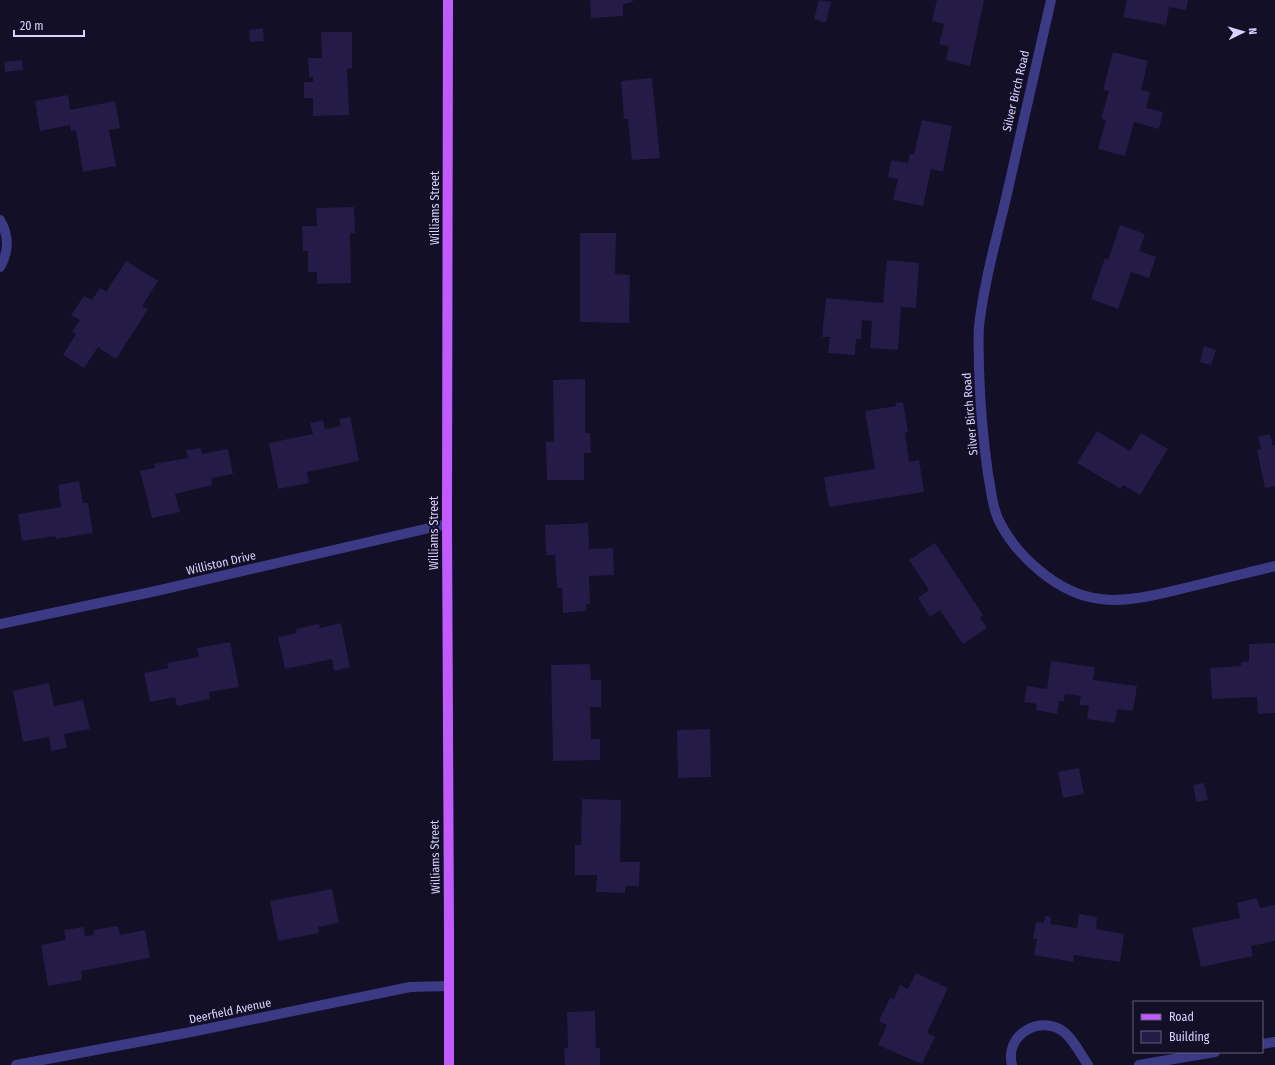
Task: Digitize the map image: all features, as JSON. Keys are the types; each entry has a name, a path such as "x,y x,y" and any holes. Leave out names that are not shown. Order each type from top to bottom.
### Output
{"main road":[{"name":"Williams Street","path":"448,0 447,524 449,1065"}],"street":[{"name":"Silver Birch Road","path":"1051,0 992,256 979,327 978,349 983,440 992,501 998,519 1018,550 1040,571 1052,580 1067,588 1100,600 1120,600 1159,594 1275,566"},
{"path":"0,220 4,226 7,249 4,261 0,267"},
{"name":"Williston Drive","path":"0,624 163,589 447,524"},
{"name":"Deerfield Avenue","path":"16,1065 191,1032 410,987 449,986"},
{"path":"1012,1065 1011,1052 1017,1039 1028,1029 1042,1025 1057,1028 1064,1032 1088,1065"},
{"path":"1263,1044 1275,1042"},
{"path":"1139,1065 1209,1053"}],"building":[{"path":"590,0 634,0 630,3 623,4 623,16 591,18"},
{"path":"819,0 831,2 826,23 814,19"},
{"path":"937,0 984,0 970,66 946,60 949,46 939,44 944,24 932,21"},
{"path":"1127,0 1188,0 1186,10 1169,7 1166,25 1123,17"},
{"path":"263,28 264,41 250,42 249,30"},
{"path":"321,32 352,32 352,68 347,69 349,115 313,116 313,98 304,98 304,82 313,82 313,77 309,77 308,58 322,58"},
{"path":"1113,52 1148,61 1141,90 1150,92 1146,108 1163,112 1159,129 1134,122 1125,156 1098,149 1106,120 1101,119 1109,91 1103,90"},
{"path":"22,60 23,70 5,72 4,62"},
{"path":"652,78 660,158 632,160 628,119 624,119 621,81"},
{"path":"68,95 70,110 115,101 120,128 109,130 116,166 83,172 76,130 71,131 70,125 40,131 35,101"},
{"path":"922,120 952,126 943,172 931,169 923,206 893,200 898,179 888,177 891,160 908,163 910,154 914,154"},
{"path":"354,207 355,233 350,233 351,283 317,284 317,272 308,272 308,251 303,251 302,226 317,226 316,208"},
{"path":"1120,225 1145,234 1139,251 1156,257 1149,278 1131,272 1118,309 1091,299 1105,258 1108,260"},
{"path":"580,233 616,233 615,274 630,275 629,323 580,322"},
{"path":"887,260 919,263 916,308 901,307 898,350 870,348 872,321 862,320 861,339 856,339 855,355 828,353 830,337 822,337 826,298 883,303"},
{"path":"126,261 158,281 142,306 148,309 116,359 98,347 84,368 63,355 76,334 72,332 80,320 71,315 84,296 92,300 100,288 106,292"},
{"path":"1204,346 1216,350 1211,365 1200,362"},
{"path":"585,379 585,433 590,433 591,453 584,453 584,480 547,480 546,442 554,441 553,380"},
{"path":"903,402 908,432 905,433 909,462 919,460 924,492 829,507 824,477 875,469 865,411 896,406 895,403"},
{"path":"350,417 359,461 307,472 309,483 278,489 269,443 313,434 310,423 323,420 325,429 341,426 339,419"},
{"path":"1097,431 1130,451 1141,433 1168,449 1140,495 1123,485 1121,489 1077,463"},
{"path":"1270,434 1273,446 1275,445 1275,486 1265,488 1257,450 1261,449 1258,437"},
{"path":"201,448 202,454 228,449 233,474 211,478 212,485 175,494 180,512 152,518 140,471 155,468 154,464 188,458 186,450"},
{"path":"79,481 83,503 88,503 93,533 56,539 55,536 22,541 18,514 61,507 58,485"},
{"path":"588,523 589,549 613,548 614,575 589,576 590,604 586,604 586,611 563,613 562,588 557,588 555,555 546,555 545,525"},
{"path":"935,543 983,615 980,618 987,628 963,644 940,610 930,617 918,598 929,590 909,560"},
{"path":"341,623 350,667 334,671 332,659 285,669 278,637 297,633 296,629 319,624 320,628"},
{"path":"230,642 239,687 209,692 210,699 177,706 175,697 150,702 144,673 168,668 167,663 199,657 197,648"},
{"path":"1275,643 1275,713 1258,714 1257,697 1212,699 1210,668 1241,666 1241,662 1249,661 1249,644"},
{"path":"1051,661 1095,667 1093,680 1137,686 1133,711 1117,709 1115,723 1087,719 1089,706 1079,705 1081,696 1065,694 1064,701 1059,701 1057,714 1036,710 1037,704 1024,702 1027,686 1047,689"},
{"path":"590,664 591,680 601,680 601,707 590,707 591,739 600,739 600,760 553,761 551,665"},
{"path":"49,683 54,706 83,700 90,729 64,734 67,748 51,751 49,737 23,742 13,691"},
{"path":"710,729 711,777 678,778 677,730"},
{"path":"1079,768 1084,794 1063,798 1058,772"},
{"path":"1204,783 1208,800 1196,802 1193,785"},
{"path":"582,799 621,800 620,862 640,862 639,886 625,886 625,893 596,892 597,875 575,875 575,845 581,845"},
{"path":"332,889 339,923 318,927 319,933 278,941 270,901"},
{"path":"1257,898 1260,908 1275,905 1275,941 1251,946 1253,956 1201,967 1192,928 1240,918 1237,903"},
{"path":"1079,914 1097,917 1096,929 1124,934 1120,962 1074,955 1073,962 1034,955 1037,939 1033,939 1036,922 1044,923 1045,916 1051,917 1050,924 1077,928"},
{"path":"118,926 120,935 145,930 150,958 81,971 82,980 48,986 41,945 66,940 64,930 84,927 85,936 94,935 93,930"},
{"path":"916,973 948,988 927,1033 935,1037 922,1064 878,1045 887,1025 879,1021 890,998 894,999 900,985 908,989"},
{"path":"595,1011 596,1048 600,1048 600,1065 565,1065 564,1048 568,1048 567,1012"}]}
